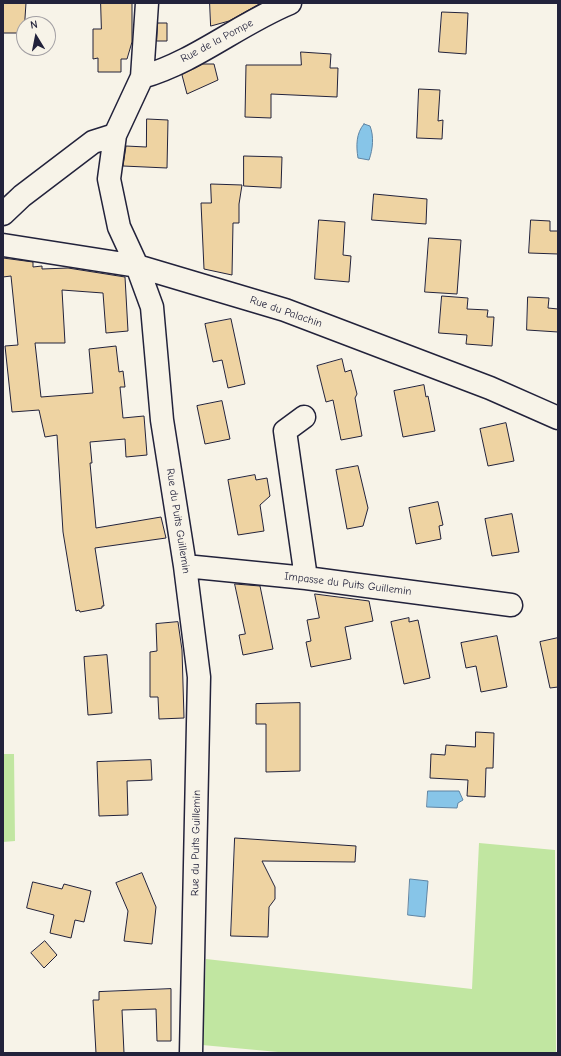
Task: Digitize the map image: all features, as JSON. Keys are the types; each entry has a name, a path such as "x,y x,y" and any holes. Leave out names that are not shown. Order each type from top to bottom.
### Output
{"street":[{"name":"Rue du Puits Guillemin","path":"147,3 142,77 115,135 109,179 119,227 137,266 152,307 162,420 185,566 199,676 191,1053"},
{"name":"Rue de la Pompe","path":"142,77 157,73 204,50 276,9 290,3"},
{"path":"3,214 22,196 93,142 115,135"},
{"name":"Rue du Palachin","path":"3,245 137,266 285,310 490,388 558,418"},
{"path":"304,417 285,431 306,578"},
{"name":"Impasse du Puits Guillemin","path":"185,566 306,578 511,605"}],"green space":[{"path":"3,754 14,754 15,841 3,842"},
{"path":"479,843 555,850 556,1053 289,1053 202,1045 206,959 472,989"}],"water":[{"path":"364,124 370,126 372,134 372,147 369,160 358,158 357,153 359,131"},
{"path":"428,791 459,791 463,800 458,803 457,808 427,807"},
{"path":"410,879 428,881 425,917 408,915"}],"building":[{"path":"3,3 26,3 25,16 16,16 16,33 3,33"},
{"path":"101,3 132,3 132,42 127,59 121,59 121,72 98,72 98,58 93,59 93,29 101,29"},
{"path":"210,3 261,3 229,21 211,26"},
{"path":"442,12 468,13 466,54 439,52"},
{"path":"158,23 167,23 167,41 157,41"},
{"path":"301,52 331,54 330,68 338,68 337,97 271,94 271,118 245,117 246,65 301,65"},
{"path":"203,64 214,64 218,80 187,94 182,75"},
{"path":"419,89 440,90 438,121 443,120 442,139 417,138"},
{"path":"147,119 168,120 167,168 123,166 126,146 146,147"},
{"path":"244,156 282,157 281,188 244,186"},
{"path":"211,184 242,185 239,204 239,223 233,223 232,275 204,269 201,203 211,203"},
{"path":"374,194 427,199 426,224 372,220"},
{"path":"319,220 345,222 343,255 351,256 349,282 315,279"},
{"path":"531,220 550,221 550,231 558,231 558,254 529,253"},
{"path":"429,238 461,240 457,294 425,292"},
{"path":"3,258 33,262 33,267 42,266 42,269 68,268 125,277 128,331 106,333 103,293 62,290 65,343 35,343 41,397 93,393 89,349 116,346 119,372 123,371 125,387 120,387 123,418 144,416 147,455 126,457 125,439 90,442 92,463 90,463 96,528 161,517 166,538 95,548 104,606 102,606 102,608 80,612 79,610 76,611 63,532 57,435 45,437 39,410 12,412 5,346 18,345 11,276 3,277"},
{"path":"442,296 468,298 467,309 488,310 487,317 494,317 492,346 466,344 467,335 439,333"},
{"path":"528,297 549,298 548,308 558,309 558,332 527,330"},
{"path":"231,319 245,384 228,388 222,360 213,362 205,324"},
{"path":"342,359 345,372 351,370 357,394 355,398 362,436 341,440 333,400 326,402 317,366"},
{"path":"424,385 426,397 428,396 435,431 403,437 394,391"},
{"path":"222,401 230,439 205,444 197,406"},
{"path":"506,423 514,461 488,466 480,429"},
{"path":"358,466 368,508 363,526 347,529 336,470"},
{"path":"255,475 256,480 267,478 270,496 260,505 264,531 238,535 228,480"},
{"path":"438,502 443,525 439,526 441,539 416,544 409,508"},
{"path":"512,514 519,552 492,556 485,519"},
{"path":"235,584 260,586 273,649 243,655 239,635 245,634"},
{"path":"315,594 369,601 373,621 345,627 351,659 311,667 306,642 311,641 307,620 319,618"},
{"path":"409,618 409,622 418,620 430,678 404,684 391,622"},
{"path":"178,622 182,650 184,718 159,719 158,697 150,697 150,652 157,651 156,624"},
{"path":"497,636 507,687 481,692 476,666 466,668 461,643"},
{"path":"558,638 558,687 550,688 540,642"},
{"path":"107,655 112,713 88,715 84,657"},
{"path":"300,703 300,771 266,772 266,724 256,724 256,704"},
{"path":"476,732 494,733 493,768 486,768 485,797 467,796 468,780 430,778 431,754 445,755 446,745 475,747"},
{"path":"151,760 152,780 127,781 128,815 99,816 97,762"},
{"path":"235,838 356,846 355,862 262,861 275,887 275,899 269,907 268,937 231,936"},
{"path":"142,873 156,907 152,944 124,941 128,911 116,883"},
{"path":"33,882 62,889 64,884 91,891 84,922 75,920 71,938 50,933 54,915 27,908"},
{"path":"45,941 57,955 44,968 31,953"},
{"path":"171,989 171,1041 157,1041 156,1009 122,1010 124,1053 96,1053 93,1000 99,1000 99,992"}]}
